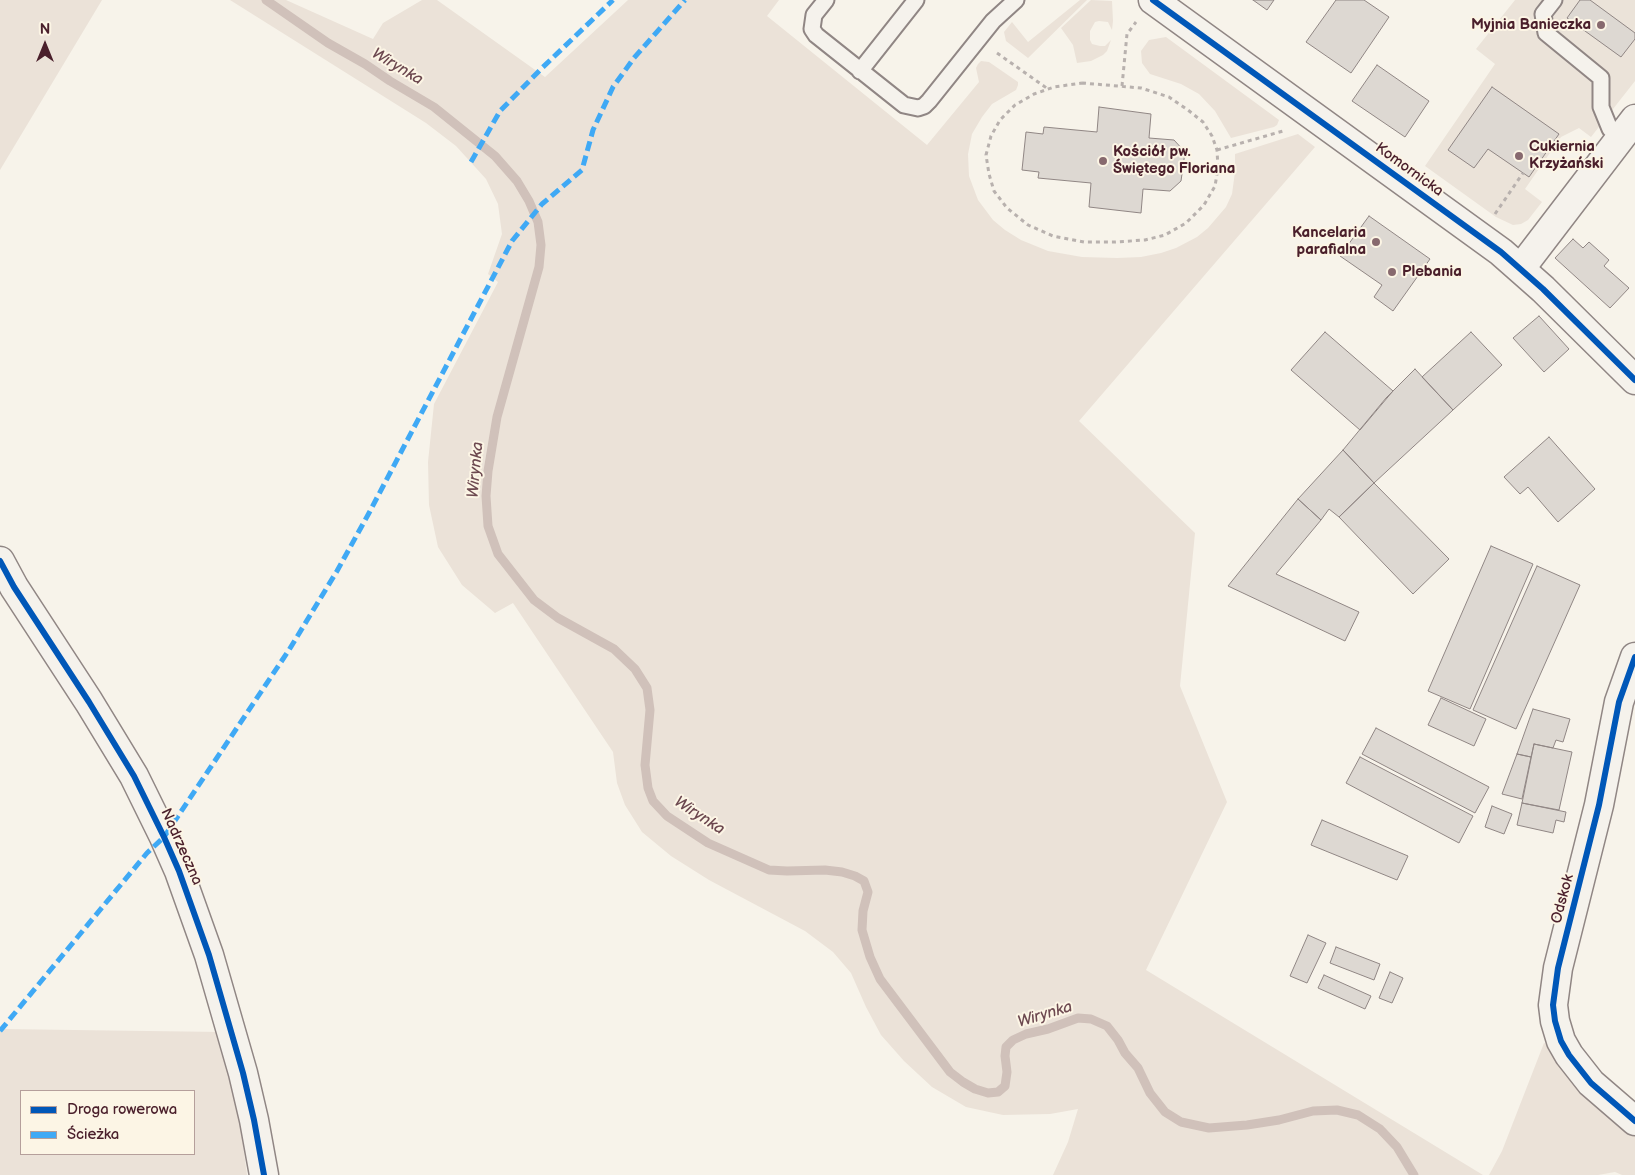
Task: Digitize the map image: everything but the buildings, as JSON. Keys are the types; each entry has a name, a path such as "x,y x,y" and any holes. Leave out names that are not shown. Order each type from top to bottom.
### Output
{"street":[{"name":"Komornicka","path":"1145,10 1521,268 1635,380"},
{"path":"1521,268 1628,128"},
{"name":"Nadrzeczna","path":"0,561 14,587 134,776 175,862 195,912 238,1055 254,1120 264,1175"},
{"name":"Odskok","path":"1635,657 1619,702 1595,823 1558,968 1553,1005 1555,1021 1561,1040 1580,1070 1605,1096 1635,1121"}],"lane":[{"path":"826,0 814,14 812,29 816,35 904,106 918,108 924,106 993,21 1016,0"},
{"path":"860,71 916,0"},
{"path":"1554,0 1543,14 1546,33 1601,78 1601,108 1610,129 1628,128"}],"path":[{"path":"1122,86 1127,34 1145,10"},
{"path":"978,39 1048,89"},
{"path":"1082,83 1141,88 1169,97 1188,110 1203,122 1212,136 1217,150 1218,168 1214,186 1204,206 1186,223 1165,235 1145,240 1084,242 1053,236 1028,225 1007,208 994,191 986,155 991,136 1000,120 1015,106 1034,94 1048,89 1082,83"},
{"path":"1217,150 1286,130"},
{"path":"1491,221 1523,173"}],"shaded area":[{"path":"0,0 102,0 0,170"},
{"path":"230,0 286,0 373,39 383,23 422,0 437,0 545,77 628,0 779,0 767,16 927,145 979,82 976,68 978,64 981,61 989,62 1018,82 1018,85 1016,90 992,104 972,134 968,154 969,176 978,200 993,220 1021,240 1048,251 1082,257 1141,257 1176,248 1197,237 1208,228 1226,207 1232,194 1235,154 1298,134 1315,147 1079,421 1195,533 1180,686 1227,802 1146,970 1483,1175 1053,1175 1068,1142 1078,1109 1050,1114 1003,1115 966,1107 932,1087 904,1061 881,1035 851,973 833,952 805,931 709,880 671,856 642,832 625,805 617,783 613,752 513,603 495,613 462,585 438,547 429,505 428,462 434,404 498,282 488,274 502,234 498,204 486,179 456,146 426,123"},
{"path":"1080,0 1087,0 1028,58 1006,41 1004,32 1012,22 1028,42"},
{"path":"1091,0 1112,1 1113,21 1112,30 1108,22 1095,22 1090,31 1092,44 1105,46 1111,40 1107,51 1103,55 1091,61 1077,63 1073,45 1061,28"},
{"path":"1515,0 1635,0 1635,81 1591,137 1579,128 1561,137 1525,189 1542,202 1528,220 1521,224 1513,225 1496,217 1425,166 1495,64 1476,49"},
{"path":"1166,37 1279,120 1277,125 1231,138 1215,111 1199,94 1181,84 1150,74 1142,63 1141,51 1149,40"},
{"path":"0,1029 222,1032 238,1107 247,1175 0,1175"},
{"path":"1544,1043 1555,1047 1635,1130 1635,1175 1622,1175 1615,1172 1598,1175 1489,1175 1502,1151"}],"waterway":[{"name":"Wirynka","path":"266,0 328,43 434,107 495,156 517,181 529,201 538,222 541,245 539,267 497,417 488,471 486,496 488,526 498,554 534,600 558,618 614,649 635,669 647,688 650,710 645,765 648,788 653,801 667,816 708,843 769,870 825,870 842,872 864,881 868,892 863,911 862,930 870,957 880,979 950,1072 975,1089 988,1093 998,1092 1005,1086 1007,1072 1006,1047 1013,1040 1026,1034 1048,1029 1078,1018 1091,1019 1107,1026 1125,1053 1138,1068 1150,1093 1165,1112 1181,1122 1209,1128 1279,1120 1313,1111 1337,1110 1358,1115 1380,1129 1397,1147 1414,1175"}],"marked path":[{"path":"471,162 500,111 613,0"},
{"path":"0,1031 147,853 164,837 289,650 337,571 369,513 512,241 542,204 582,170 593,130 613,87 634,58 685,0"}],"cycle path":[{"path":"1153,0 1501,252 1543,289 1635,380"},
{"path":"0,561 14,587 89,702 134,776 179,871 209,955 243,1073 264,1175"},
{"path":"1635,657 1619,702 1599,805 1558,968 1553,1005 1555,1021 1561,1041 1569,1055 1591,1083 1635,1121"}],"place":[{"name":"Myjnia Banieczka","path":"1601,25"},
{"name":"Cukiernia Krzyżański","path":"1519,156"},
{"name":"Kościół pw. Świętego Floriana","path":"1103,161"},
{"name":"Kancelaria parafialna","path":"1376,242"},
{"name":"Plebania","path":"1392,272"}]}
